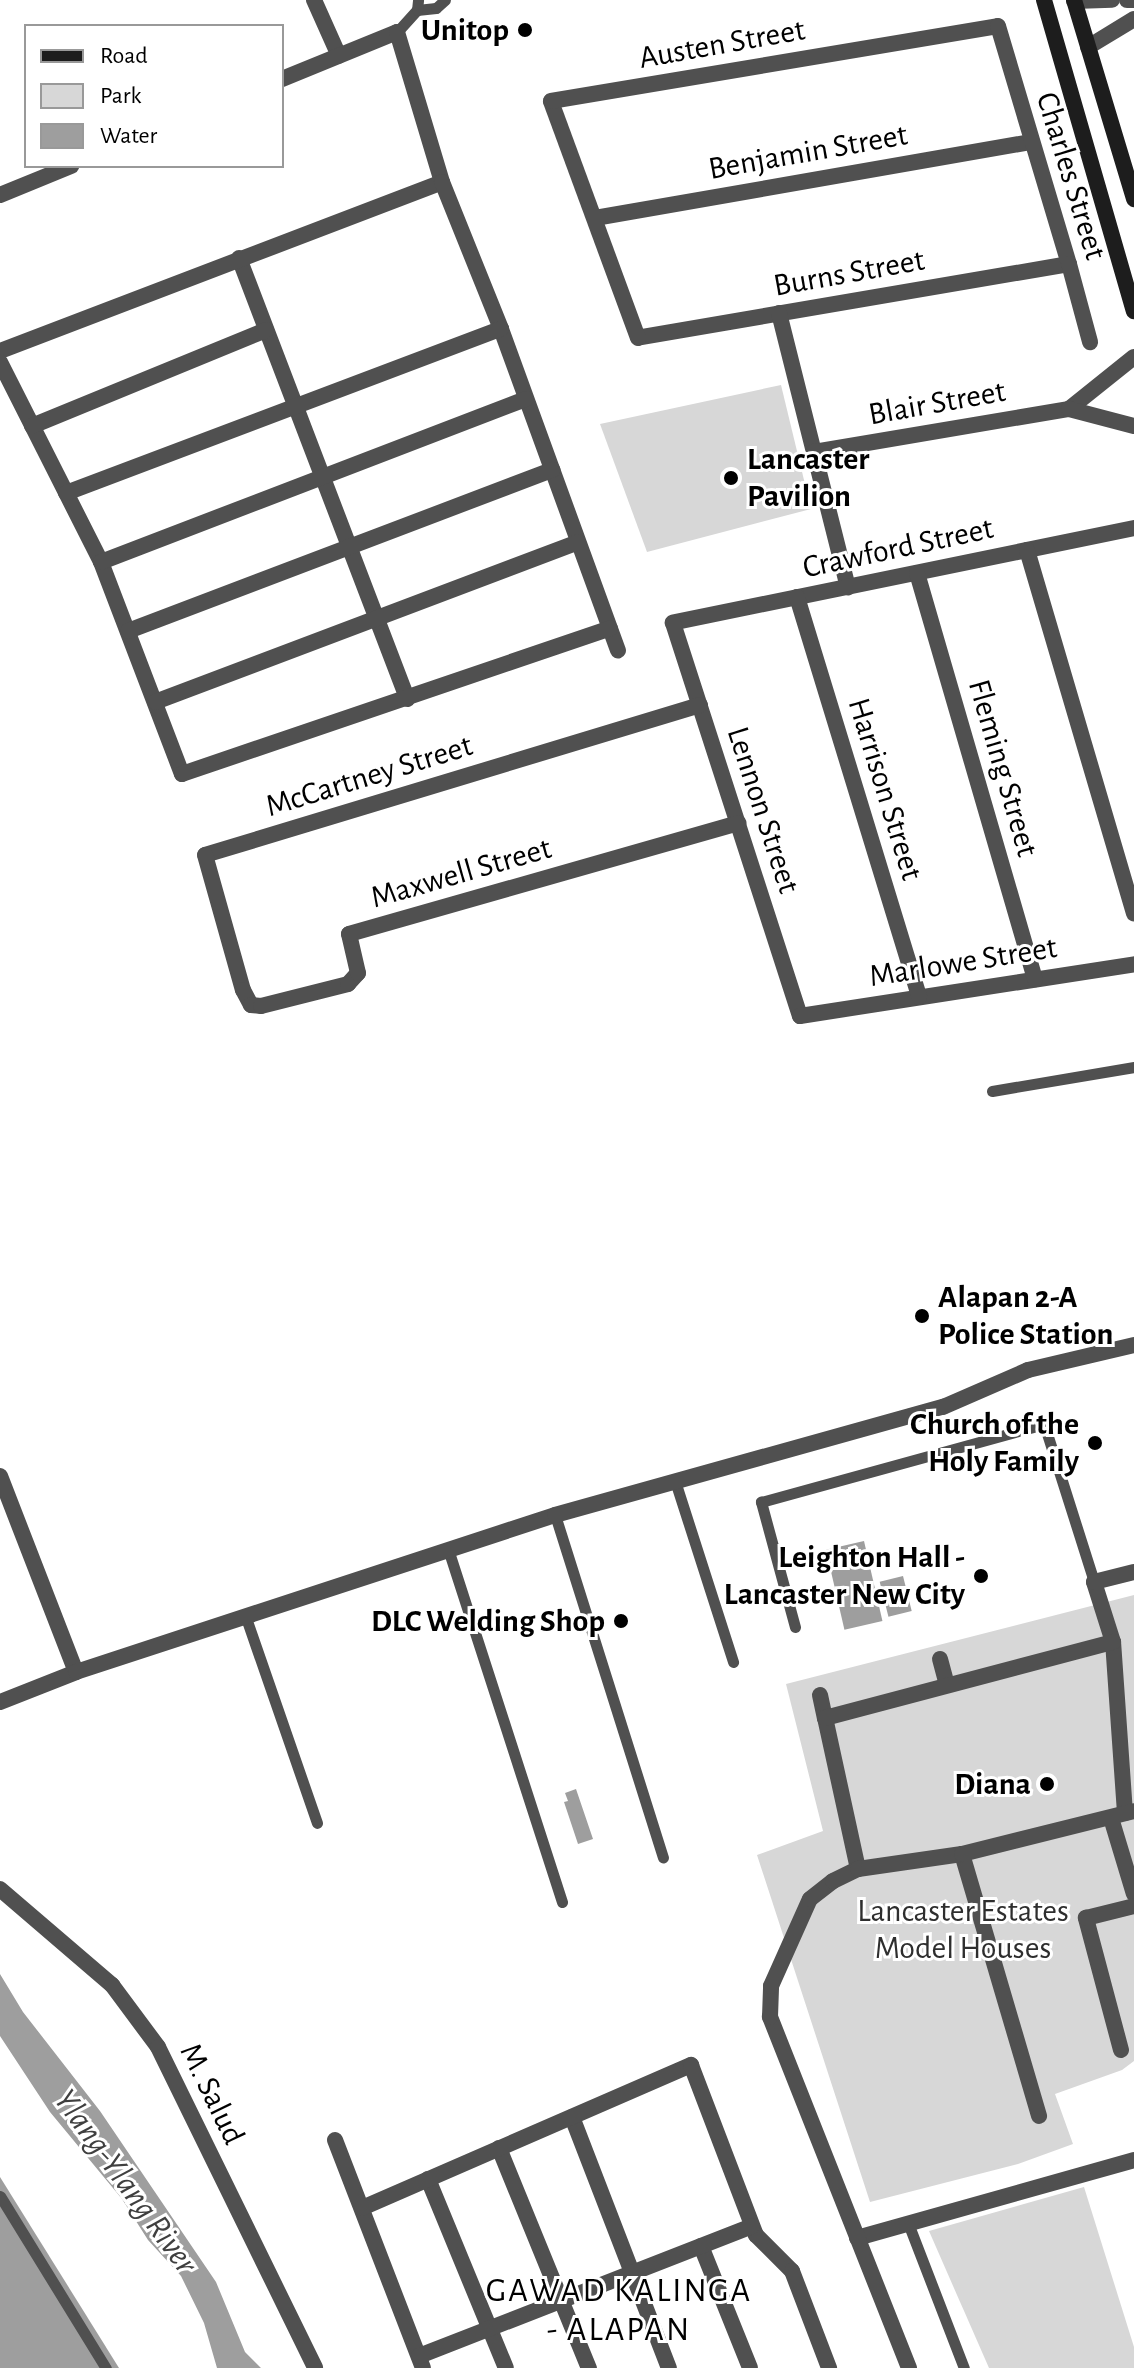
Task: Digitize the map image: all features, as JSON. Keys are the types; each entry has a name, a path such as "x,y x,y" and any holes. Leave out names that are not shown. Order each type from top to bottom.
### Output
{"main road":[{"path":"1044,0 1134,311"},
{"path":"1074,1 1134,199"}],"street":[{"path":"314,0 339,56"},
{"path":"1074,1 1112,0"},
{"path":"1127,0 1134,0"},
{"path":"1088,47 1134,19"},
{"name":"Austen Street","path":"595,218 551,101 998,26"},
{"name":"Charles Street","path":"998,26 1090,342"},
{"path":"284,78 397,32 442,182 501,329 618,650"},
{"name":"Benjamin Street","path":"595,218 1031,142"},
{"path":"0,195 66,168"},
{"path":"0,351 442,182"},
{"name":"Burns Street","path":"595,218 638,338 1069,264"},
{"path":"239,258 407,699"},
{"path":"779,313 848,587"},
{"path":"66,493 501,329"},
{"path":"32,426 266,330"},
{"name":"Blair Street","path":"1069,409 1134,357"},
{"path":"0,362 101,562 182,774 610,628"},
{"path":"101,562 526,399"},
{"name":"Blair Street","path":"814,452 1069,409 1134,426"},
{"path":"128,631 552,470"},
{"name":"Crawford Street","path":"673,623 1134,528"},
{"path":"155,702 578,542"},
{"path":"1027,550 1134,914"},
{"name":"Fleming Street","path":"917,573 1035,979"},
{"name":"Harrison Street","path":"797,597 919,997"},
{"name":"Lennon Street","path":"673,623 800,1016"},
{"name":"McCartney Street","path":"251,1005 243,990 205,855 700,705"},
{"name":"Maxwell Street","path":"251,1005 272,1004 354,980 358,965 349,934 738,823"},
{"name":"Marlowe Street","path":"800,1016 1134,964"},
{"path":"0,1702 76,1672 245,1615 555,1515 943,1407 1028,1370 1134,1345"},
{"path":"0,1476 76,1672"},
{"path":"1134,1572 1094,1582 1113,1642 1123,1814 1134,1894"},
{"path":"825,1718 1113,1642"},
{"path":"940,1659 947,1685"},
{"path":"820,1695 858,1869"},
{"path":"909,2368 770,2017 771,1986 810,1899 833,1881 858,1869 962,1854 1123,1814"},
{"path":"962,1854 1039,2116"},
{"name":"M. Salud","path":"0,1889 112,1985 158,2047 315,2368"},
{"path":"1121,2050 1086,1918 1134,1906"},
{"path":"362,2208 691,2065 756,2235 792,2271 829,2368"},
{"path":"572,2117 669,2368"},
{"path":"335,2140 421,2362 491,2328 752,2226"},
{"path":"499,2148 589,2368"},
{"path":"857,2238 1134,2160"},
{"path":"428,2179 506,2368"},
{"path":"701,2246 750,2368"}],"lane":[{"path":"397,32 418,5 436,8 445,0"},
{"path":"992,1091 1134,1067"},
{"path":"795,1627 761,1502 1044,1424 1094,1582"},
{"path":"675,1481 733,1662"},
{"path":"555,1515 663,1857"},
{"path":"448,1549 562,1902"},
{"path":"245,1615 317,1823"},
{"path":"0,2196 106,2368"},
{"path":"908,2223 964,2368"}],"green space":[{"path":"781,385 811,509 647,552 600,424"},
{"name":"Lancaster Estates Model Houses","path":"1134,1595 1134,2061 1122,2070 1055,2094 1073,2144 1018,2164 870,2202 757,1855 823,1831 786,1684"},
{"path":"1084,2187 1134,2347 1134,2368 989,2368 929,2231"}],"water":[{"path":"864,1541 882,1621 844,1630 826,1550"},
{"path":"903,1576 912,1611 888,1617 880,1582"},
{"path":"576,1789 593,1839 578,1844 564,1802 568,1801 565,1793"},
{"name":"Ylang-Ylang River","path":"0,1974 23,2012 100,2111 216,2282 245,2352 261,2368 217,2368 204,2323 181,2276 148,2240 122,2199 50,2112 0,2036"},
{"path":"0,2177 119,2368 0,2368"}],"place":[{"name":"Unitop","path":"525,30"},
{"name":"Lancaster Pavilion","path":"731,478"},
{"name":"Alapan 2-A Police Station","path":"922,1316"},
{"name":"Church of the Holy Family","path":"1095,1443"},
{"name":"Leighton Hall - Lancaster New City","path":"981,1576"},
{"name":"DLC Welding Shop","path":"621,1621"},
{"name":"Diana","path":"1047,1784"}],"district":[{"name":"GAWAD KALINGA - ALAPAN","path":"619,2310"}]}
